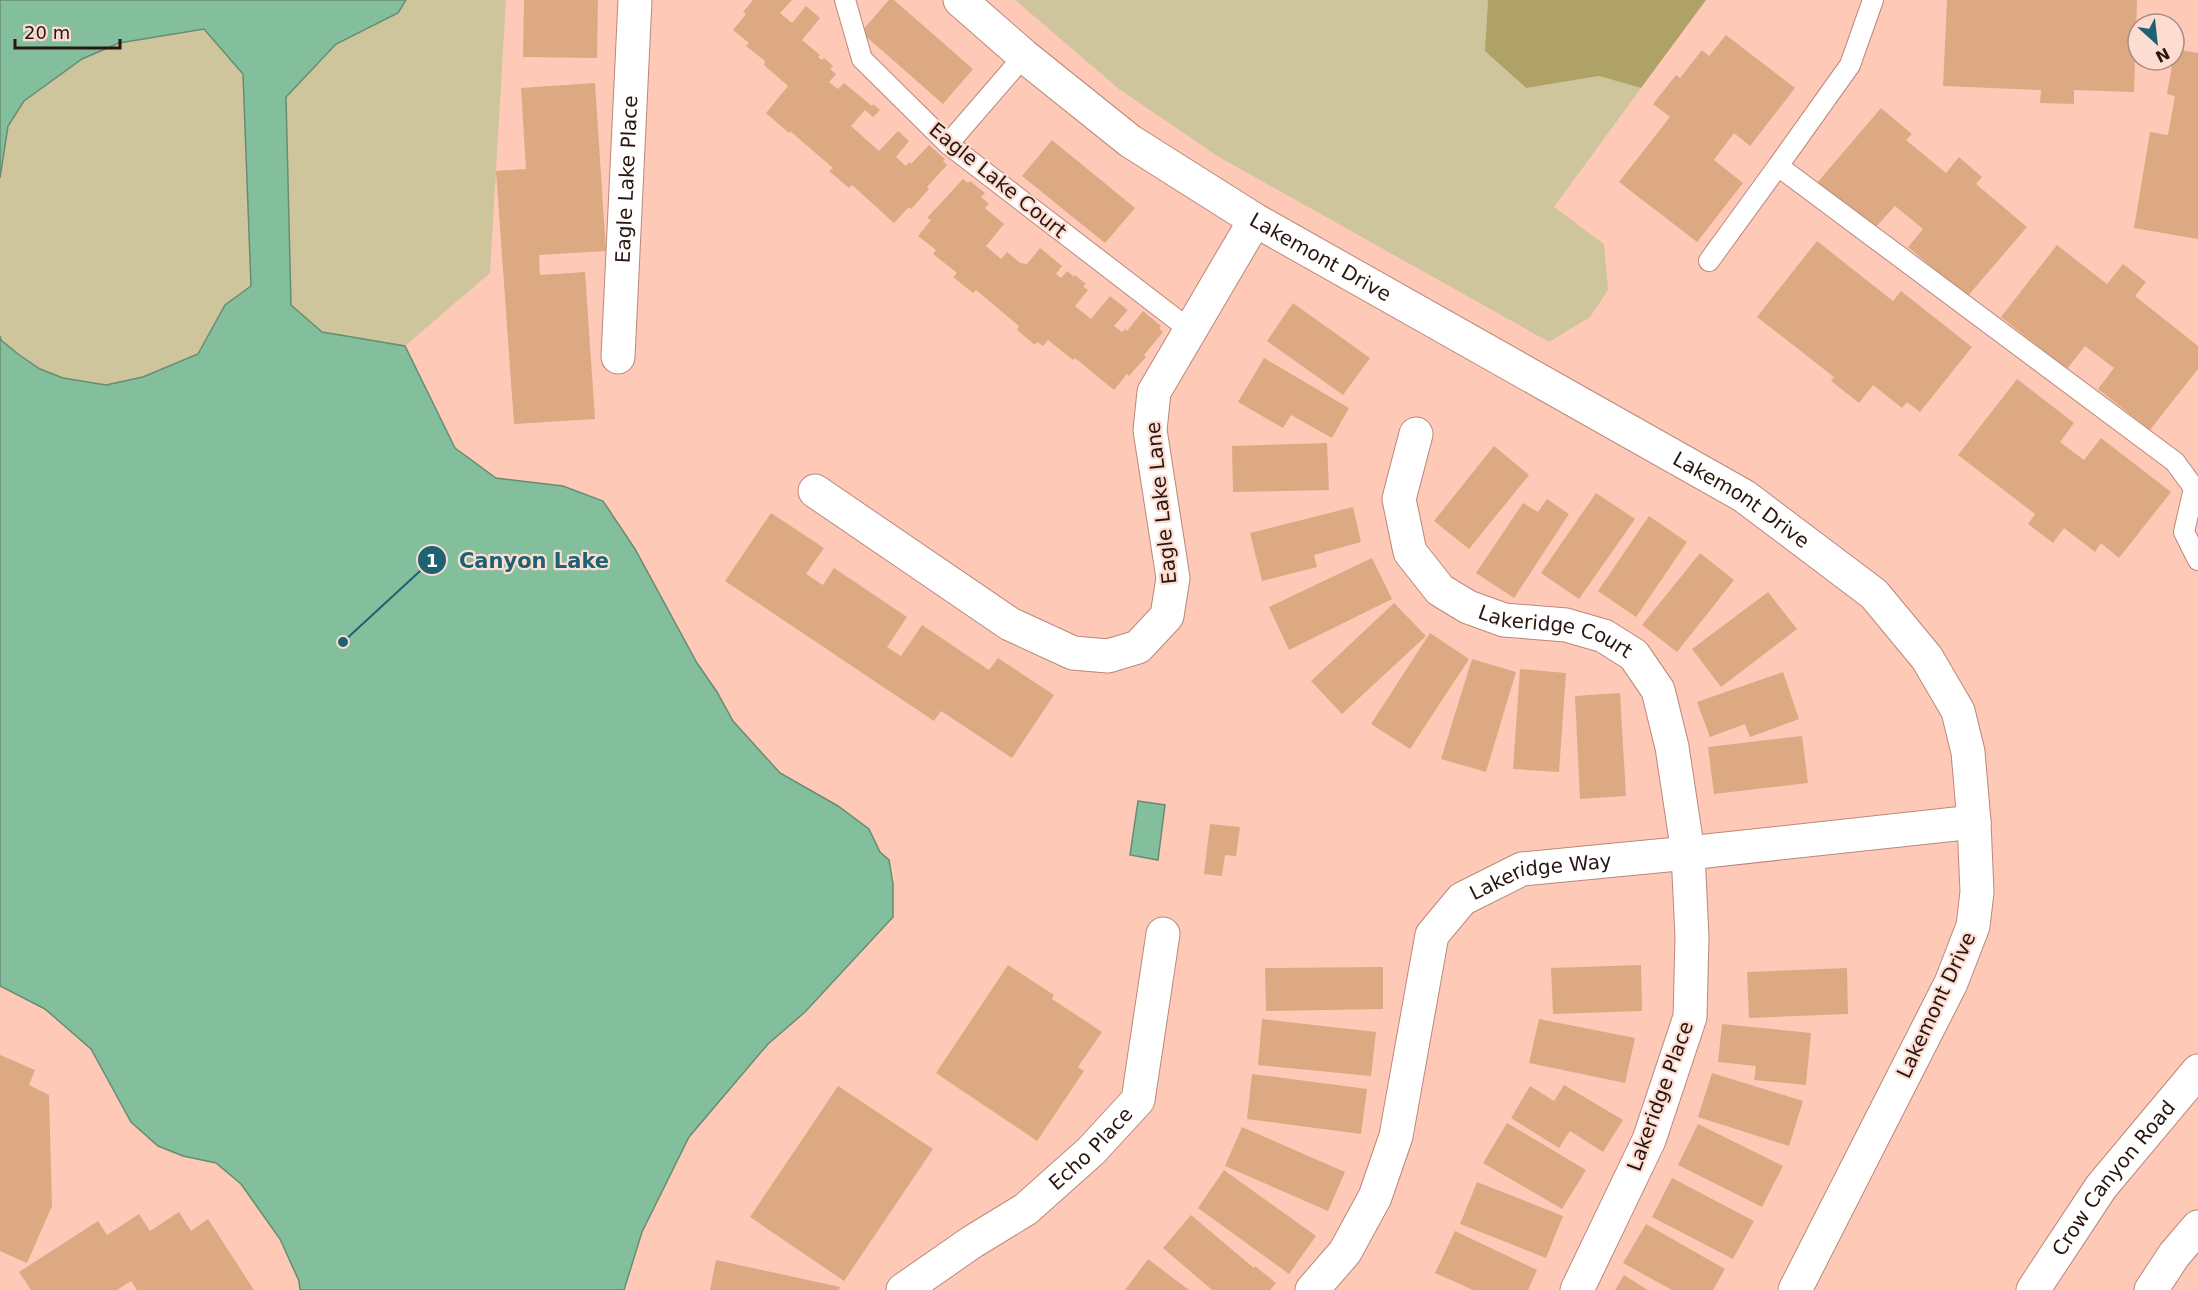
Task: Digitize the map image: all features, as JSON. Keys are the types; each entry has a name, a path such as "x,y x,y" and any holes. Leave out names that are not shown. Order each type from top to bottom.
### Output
{"street":[{"name":"Eagle Lake Place","path":"618,357 635,0"},
{"name":"Lakemont Drive","path":"960,0 1024,56 1130,141 1255,220 1744,496 1874,594 1927,658 1958,711 1968,752 1977,892 1973,926 1951,983 1795,1290"},
{"name":"Eagle Lake Lane","path":"815,491 1010,624 1073,652 1108,656 1138,647 1167,616 1173,578 1150,430 1154,392 1255,220"},
{"name":"Lakeridge Court","path":"1416,434 1399,499 1410,552 1440,590 1468,607 1504,620 1566,625 1604,636 1634,655 1658,690 1672,747 1688,854"},
{"name":"Lakeridge Way","path":"1312,1290 1345,1252 1375,1197 1396,1136 1432,935 1462,899 1521,869 1688,854 1974,822"},
{"name":"Lakeridge Place","path":"1577,1290 1649,1140 1690,1017 1692,937 1688,854"},
{"name":"Echo Place","path":"903,1290 972,1242 1026,1209 1091,1151 1138,1100 1163,934"},
{"name":"Crow Canyon Road","path":"2033,1290 2101,1187 2198,1071"},
{"path":"2151,1290 2174,1255 2198,1227"}],"lane":[{"name":"Eagle Lake Court","path":"845,0 862,58 948,144 1190,330"},
{"path":"1708,261 1850,65 1873,0"},
{"path":"948,144 1024,56"},
{"path":"1778,166 2175,462 2196,486 2184,532 2198,560"}],"shaded area":[{"path":"0,0 406,0 398,13 336,44 286,97 291,305 322,332 405,346 455,448 496,478 563,486 603,501 635,549 697,663 733,721 780,773 838,806 869,829 880,852 889,860 893,884 893,917 805,1012 768,1044 689,1137 642,1232 624,1290 300,1290 299,1281 280,1239 241,1184 216,1163 183,1156 158,1146 131,1122 91,1049 45,1009 0,986 0,336 1,340 40,369 63,378 106,385 143,377 198,354 225,305 251,286 243,74 204,29 119,43 82,59 24,101 8,126 0,178"},
{"path":"406,0 506,0 490,273 405,346 322,332 291,305 286,97 336,44 398,13"},
{"path":"1015,0 1488,0 1486,51 1525,88 1599,76 1641,88 1554,207 1604,244 1608,290 1590,317 1549,342 1219,157 1119,89"},
{"path":"1488,0 1706,0 1641,88 1599,76 1526,88 1485,51"},
{"path":"204,28 243,73 251,287 225,305 198,354 143,377 106,385 63,378 40,369 1,340 0,336 0,178 8,126 24,101 82,59 119,43"},
{"path":"1138,801 1165,805 1158,860 1130,855"}],"building":[{"path":"524,0 598,0 597,58 523,57"},
{"path":"753,0 792,0 780,13 792,23 806,6 820,18 802,40 820,55 818,57 822,60 824,58 833,66 830,69 836,74 829,82 838,89 844,83 880,110 873,117 865,110 851,126 879,151 898,131 909,141 896,157 906,166 909,162 911,164 929,145 945,159 943,161 947,165 927,187 929,189 911,209 909,207 894,223 852,185 849,188 829,171 833,168 766,113 788,86 764,65 765,61 746,46 749,43 733,30 746,14 743,12"},
{"path":"889,0 894,0 973,69 943,104 861,32"},
{"path":"1947,0 2137,0 2137,12 2126,12 2126,72 2135,72 2134,92 2074,90 2074,104 2040,103 2041,90 1943,86"},
{"path":"1726,35 1795,88 1750,146 1734,133 1714,160 1743,183 1697,242 1619,182 1670,117 1653,104 1676,75 1680,78 1702,50 1709,56"},
{"path":"2186,51 2198,53 2198,239 2134,228 2150,132 2168,135 2175,96 2167,94 2171,72 2186,72"},
{"path":"595,83 606,251 539,255 540,275 585,272 595,419 514,424 496,171 526,169 521,88"},
{"path":"1881,108 1912,134 1906,140 1946,173 1959,157 1982,177 1976,184 2027,227 1967,297 1908,247 1923,229 1895,206 1873,230 1817,183"},
{"path":"1052,140 1135,208 1105,243 1022,176"},
{"path":"963,179 968,183 970,181 985,193 981,197 989,204 985,208 1004,224 986,246 1001,259 1007,252 1020,263 1027,264 1040,248 1062,266 1056,274 1061,278 1067,271 1086,284 1083,286 1088,290 1075,306 1091,319 1110,296 1128,310 1114,326 1122,332 1125,329 1127,331 1143,311 1161,326 1159,328 1163,332 1144,355 1146,357 1129,376 1127,374 1114,390 1075,358 1073,360 1048,340 1043,346 1037,342 1035,345 1017,330 1019,326 976,290 973,293 953,277 957,273 933,254 936,250 918,236 931,220 927,218"},
{"path":"1817,241 1893,301 1901,291 1972,347 1920,412 1907,402 1902,408 1873,385 1859,403 1831,381 1834,377 1757,317"},
{"path":"2057,245 2107,284 2123,264 2146,282 2135,296 2198,346 2198,369 2150,430 2098,389 2114,368 2085,346 2067,369 2001,317"},
{"path":"1293,303 1370,358 1343,395 1267,341"},
{"path":"1264,358 1349,408 1332,438 1291,415 1283,428 1238,402"},
{"path":"2017,379 2074,423 2060,442 2084,460 2101,438 2171,492 2119,558 2101,543 2095,552 2064,528 2053,543 2028,524 2035,514 1958,455"},
{"path":"1327,443 1329,490 1233,492 1232,446"},
{"path":"1494,446 1529,475 1469,549 1434,521"},
{"path":"1596,493 1635,519 1579,599 1541,573"},
{"path":"1547,499 1569,514 1514,598 1476,573 1523,503 1538,512"},
{"path":"1353,507 1361,542 1314,555 1317,567 1262,581 1250,533"},
{"path":"771,513 824,548 806,574 823,585 834,568 907,617 887,647 901,656 922,625 989,670 998,658 1054,695 1012,758 941,711 934,721 725,581"},
{"path":"1649,516 1687,542 1636,617 1598,591"},
{"path":"1700,553 1734,580 1677,652 1642,625"},
{"path":"1372,558 1392,599 1289,650 1269,607"},
{"path":"1768,592 1797,629 1721,687 1692,649"},
{"path":"1394,603 1426,636 1342,714 1311,681"},
{"path":"1430,633 1469,659 1410,749 1371,724"},
{"path":"1472,659 1516,672 1486,772 1441,759"},
{"path":"1520,669 1566,673 1559,772 1513,769"},
{"path":"1783,672 1799,719 1750,737 1745,724 1710,737 1697,702"},
{"path":"1620,693 1626,796 1580,799 1575,696"},
{"path":"1802,736 1808,783 1714,794 1708,747"},
{"path":"1210,824 1240,827 1236,856 1225,855 1222,876 1204,874"},
{"path":"1008,965 1054,995 1052,999 1102,1032 1078,1067 1084,1071 1037,1141 936,1073"},
{"path":"1641,965 1642,1011 1553,1014 1551,968"},
{"path":"1383,967 1383,1009 1266,1011 1265,968"},
{"path":"1847,968 1848,1014 1749,1018 1747,972"},
{"path":"1262,1019 1376,1032 1371,1076 1258,1065"},
{"path":"1539,1019 1635,1038 1625,1083 1529,1063"},
{"path":"1722,1024 1811,1033 1806,1085 1754,1080 1756,1066 1718,1062"},
{"path":"0,1055 35,1070 29,1085 49,1095 52,1206 27,1263 0,1251"},
{"path":"1712,1073 1803,1101 1789,1146 1698,1117"},
{"path":"1252,1074 1367,1089 1361,1134 1247,1119"},
{"path":"1564,1085 1623,1120 1603,1152 1570,1131 1559,1148 1511,1118 1530,1086 1554,1101"},
{"path":"838,1086 933,1149 844,1281 750,1217"},
{"path":"1507,1123 1586,1170 1562,1209 1483,1163"},
{"path":"1698,1124 1783,1166 1762,1207 1678,1165"},
{"path":"1242,1127 1345,1172 1328,1211 1225,1166"},
{"path":"1224,1170 1316,1236 1289,1274 1198,1208"},
{"path":"1672,1178 1754,1221 1733,1259 1652,1217"},
{"path":"1477,1182 1563,1216 1546,1258 1460,1224"},
{"path":"179,1212 191,1231 208,1219 254,1290 137,1290 131,1281 117,1290 31,1290 19,1272 98,1221 107,1235 139,1214 150,1231"},
{"path":"1191,1215 1254,1268 1255,1266 1276,1283 1270,1290 1212,1290 1163,1248"},
{"path":"1646,1224 1725,1269 1713,1290 1672,1290 1623,1263"},
{"path":"1455,1231 1537,1270 1528,1290 1473,1290 1435,1273"},
{"path":"1148,1259 1189,1290 1125,1290"},
{"path":"716,1260 840,1287 839,1290 710,1290"},
{"path":"1624,1275 1648,1290 1615,1290"}],"place":[{"name":"Canyon Lake","path":"343,642"}]}
